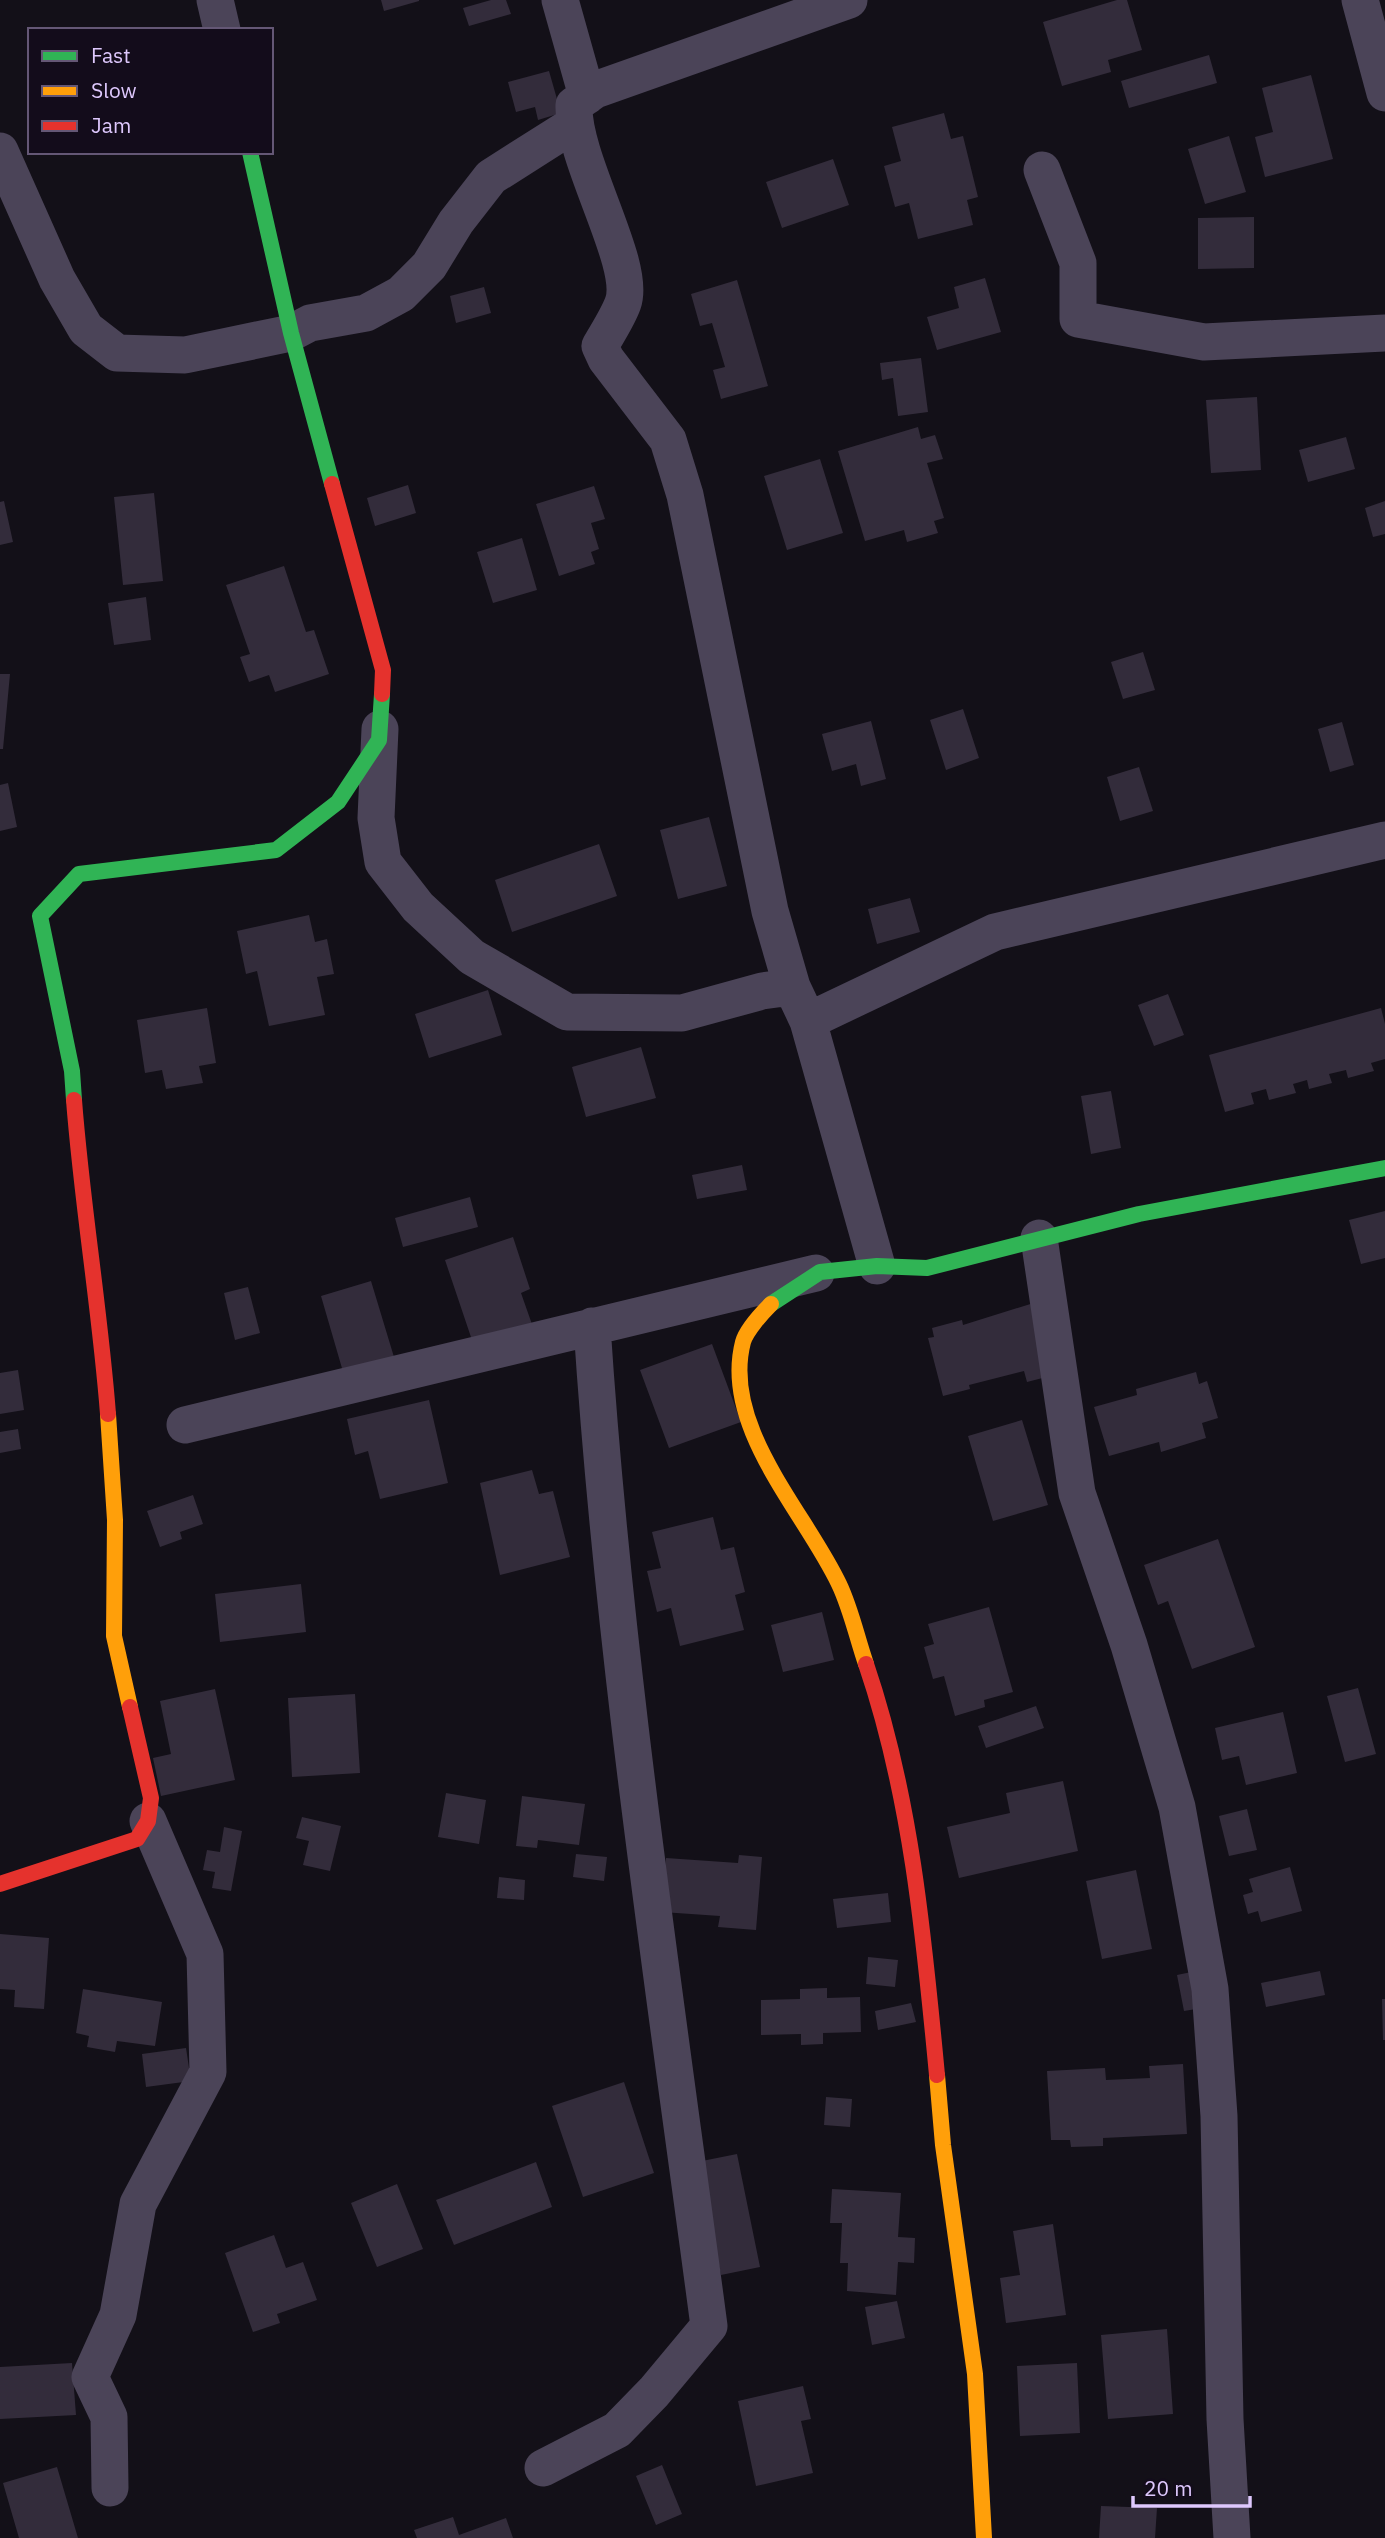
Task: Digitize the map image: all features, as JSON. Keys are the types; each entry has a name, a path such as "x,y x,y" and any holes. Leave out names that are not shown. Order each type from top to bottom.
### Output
{"street":[{"path":"215,0 222,28"},
{"path":"561,0 580,110 626,281 624,302 600,346 606,359 668,440 685,495 770,911 792,987 808,1021 877,1266"},
{"path":"0,151 57,279 86,328 117,353 185,355 291,333 310,323 366,313 401,294 429,266 456,222 491,177 580,110 595,90 849,0"},
{"path":"1360,0 1385,93"},
{"path":"250,154 291,333 383,670 376,818 383,862 418,907 472,957 567,1012 682,1013 762,991 792,987"},
{"path":"1042,170 1078,263 1078,319 1204,342 1385,333"},
{"path":"0,1884 137,1839 148,1821 151,1798 114,1636 115,1520 104,1362 81,1188 72,1072 40,916 65,884 79,874 276,850 338,802 379,740 381,717"},
{"path":"808,1021 995,932 1385,840"},
{"path":"185,1425 820,1272 877,1266 927,1268 1139,1214 1385,1168"},
{"path":"1039,1238 1077,1493 1129,1645 1177,1807 1210,1989 1219,2116 1225,2419 1232,2538"},
{"path":"820,1272 769,1306 743,1340 739,1382 752,1430 839,1584 888,1728 924,1932 943,2145 975,2374 984,2538"},
{"path":"543,2468 617,2430 654,2392 709,2326 637,1802 601,1462 592,1326"},
{"path":"110,2488 109,2417 90,2376 118,2315 138,2204 208,2071 205,1954 148,1821"}],"building":[{"path":"381,0 419,0 419,1 384,11"},
{"path":"491,0 506,0 511,14 469,26 463,8"},
{"path":"1117,0 1127,0 1142,50 1108,60 1111,72 1062,86 1043,22"},
{"path":"1209,55 1217,83 1129,108 1121,81"},
{"path":"549,71 561,113 538,120 535,107 516,112 508,82"},
{"path":"1311,75 1333,159 1265,177 1255,137 1273,132 1262,88"},
{"path":"944,113 951,139 963,136 978,197 967,200 973,225 918,239 909,203 895,207 884,166 901,161 892,127"},
{"path":"1229,136 1246,192 1205,204 1188,149"},
{"path":"833,159 849,205 782,228 766,182"},
{"path":"1254,217 1254,268 1198,269 1198,218"},
{"path":"985,278 1001,332 937,350 927,317 959,308 954,287"},
{"path":"737,280 768,386 721,399 713,370 725,367 712,323 700,326 691,294"},
{"path":"484,287 491,313 456,323 450,296"},
{"path":"921,358 928,412 898,416 893,378 882,380 880,363"},
{"path":"1257,397 1261,470 1211,473 1206,400"},
{"path":"918,427 921,439 935,435 943,459 927,463 944,518 934,521 938,533 907,542 904,530 865,541 838,451"},
{"path":"1346,437 1355,469 1308,482 1299,450"},
{"path":"820,459 843,533 787,550 764,476"},
{"path":"408,485 416,513 375,526 367,498"},
{"path":"594,486 605,519 591,523 599,549 591,552 595,564 559,576 536,504"},
{"path":"154,493 163,581 123,585 114,497"},
{"path":"4,501 13,542 0,545 0,502"},
{"path":"1385,501 1385,534 1373,537 1365,508"},
{"path":"522,538 537,590 493,603 477,552"},
{"path":"284,566 306,632 314,630 329,674 275,692 269,675 249,682 240,657 250,654 226,585"},
{"path":"146,597 151,640 114,645 108,603"},
{"path":"1143,652 1155,690 1123,699 1111,662"},
{"path":"0,674 10,674 3,749 0,749"},
{"path":"963,709 979,758 946,770 930,720"},
{"path":"871,721 886,779 861,786 856,764 832,771 822,734"},
{"path":"1342,722 1354,765 1330,772 1318,729"},
{"path":"1139,767 1153,811 1120,821 1107,777"},
{"path":"8,783 17,827 0,831 0,785"},
{"path":"709,817 727,886 678,899 660,830"},
{"path":"599,844 617,896 512,932 495,880"},
{"path":"910,898 920,932 877,944 868,909"},
{"path":"309,915 315,942 327,939 334,974 317,977 325,1015 269,1026 257,971 246,974 237,931"},
{"path":"488,990 502,1035 429,1058 415,1014"},
{"path":"1168,994 1184,1035 1154,1046 1138,1005"},
{"path":"207,1008 216,1063 199,1066 203,1083 166,1089 162,1070 145,1073 137,1020"},
{"path":"1381,1008 1385,1024 1385,1059 1371,1063 1374,1071 1348,1078 1346,1070 1329,1074 1332,1083 1309,1089 1307,1080 1293,1084 1296,1093 1269,1100 1266,1089 1251,1093 1254,1104 1225,1112 1209,1055"},
{"path":"641,1047 656,1098 586,1117 572,1067"},
{"path":"1111,1091 1121,1148 1091,1154 1081,1096"},
{"path":"742,1165 747,1190 697,1199 692,1175"},
{"path":"470,1197 478,1227 403,1247 395,1218"},
{"path":"1385,1211 1385,1258 1361,1264 1349,1220"},
{"path":"513,1237 530,1289 521,1293 534,1330 475,1349 445,1260"},
{"path":"371,1281 397,1367 346,1382 321,1296"},
{"path":"248,1287 260,1333 235,1340 224,1293"},
{"path":"1040,1301 1058,1374 1027,1382 1024,1371 969,1385 970,1389 943,1396 928,1338 934,1337 932,1328 962,1320 963,1325"},
{"path":"712,1344 741,1422 669,1448 640,1370"},
{"path":"18,1370 24,1410 0,1414 0,1373"},
{"path":"1196,1372 1199,1384 1207,1381 1218,1418 1202,1423 1206,1438 1161,1452 1159,1442 1109,1456 1094,1407 1137,1395 1136,1389"},
{"path":"429,1400 448,1483 380,1499 368,1451 355,1455 347,1419"},
{"path":"1022,1420 1048,1505 993,1521 968,1436"},
{"path":"18,1429 21,1449 0,1453 0,1432"},
{"path":"532,1470 539,1494 553,1491 570,1557 500,1575 480,1483"},
{"path":"193,1495 203,1524 180,1532 182,1539 160,1547 147,1511"},
{"path":"713,1517 721,1550 734,1547 745,1592 735,1595 744,1630 680,1646 671,1608 657,1612 647,1571 661,1568 652,1532"},
{"path":"1218,1539 1255,1647 1192,1669 1168,1601 1158,1605 1144,1565"},
{"path":"301,1584 306,1632 220,1642 215,1594"},
{"path":"989,1607 1013,1692 984,1700 985,1707 955,1716 944,1676 933,1679 924,1647 934,1644 928,1624"},
{"path":"822,1612 834,1660 783,1672 771,1625"},
{"path":"1358,1688 1376,1754 1345,1762 1327,1696"},
{"path":"215,1689 235,1780 161,1796 153,1758 171,1754 160,1701"},
{"path":"355,1694 360,1773 292,1777 288,1698"},
{"path":"1036,1706 1044,1728 986,1748 978,1726"},
{"path":"1283,1712 1297,1773 1246,1785 1239,1756 1222,1760 1215,1728"},
{"path":"1063,1781 1078,1851 959,1878 947,1827 1010,1813 1006,1793"},
{"path":"446,1793 486,1800 479,1844 438,1837"},
{"path":"522,1796 585,1804 579,1845 538,1840 537,1848 516,1846"},
{"path":"1247,1809 1257,1850 1229,1856 1219,1816"},
{"path":"302,1817 341,1826 330,1871 303,1865 309,1841 296,1838"},
{"path":"224,1827 242,1831 231,1891 212,1888 215,1872 203,1870 207,1850 220,1852"},
{"path":"576,1854 607,1857 604,1881 573,1877"},
{"path":"739,1855 762,1857 756,1930 718,1927 720,1916 662,1912 666,1858 738,1863"},
{"path":"1290,1867 1302,1911 1261,1922 1258,1911 1248,1914 1243,1895 1253,1892 1249,1879"},
{"path":"1136,1870 1152,1949 1102,1959 1086,1881"},
{"path":"499,1877 525,1880 524,1900 497,1898"},
{"path":"888,1893 891,1922 837,1928 833,1899"},
{"path":"0,1934 49,1938 44,2009 14,2007 15,1990 0,1989"},
{"path":"868,1957 898,1960 895,1987 866,1984"},
{"path":"1201,1970 1208,2007 1184,2011 1177,1975"},
{"path":"1320,1971 1325,1995 1266,2007 1261,1983"},
{"path":"827,1988 827,1998 860,1997 861,2032 823,2033 823,2044 801,2045 801,2034 761,2035 761,2000 800,1999 800,1989"},
{"path":"83,1989 162,2002 155,2046 117,2041 115,2052 87,2047 89,2036 76,2033"},
{"path":"1382,1999 1385,1999 1385,2040 1383,2040"},
{"path":"911,2003 916,2022 878,2030 875,2011"},
{"path":"186,2048 191,2081 146,2087 142,2054"},
{"path":"1183,2064 1187,2134 1103,2138 1103,2146 1071,2147 1070,2140 1051,2140 1047,2071 1105,2068 1106,2080 1150,2078 1149,2066"},
{"path":"624,2082 654,2173 583,2197 552,2106"},
{"path":"826,2097 852,2099 850,2127 824,2125"},
{"path":"737,2154 760,2267 721,2275 697,2162"},
{"path":"536,2162 552,2207 454,2245 436,2200"},
{"path":"397,2184 423,2249 377,2267 351,2203"},
{"path":"832,2189 901,2193 898,2237 915,2238 914,2263 898,2262 896,2295 847,2291 848,2263 840,2263 842,2223 830,2223"},
{"path":"1053,2224 1066,2315 1006,2323 1000,2278 1020,2275 1013,2231"},
{"path":"274,2235 286,2268 303,2262 317,2300 277,2314 280,2323 253,2332 225,2253"},
{"path":"897,2301 905,2338 872,2345 865,2307"},
{"path":"1167,2329 1173,2414 1108,2419 1101,2335"},
{"path":"72,2363 76,2415 0,2419 0,2367"},
{"path":"1077,2363 1080,2433 1020,2436 1017,2366"},
{"path":"803,2386 811,2419 801,2421 813,2473 756,2486 738,2401"},
{"path":"662,2465 682,2514 656,2525 636,2476"},
{"path":"57,2467 78,2538 19,2538 3,2483"},
{"path":"1101,2506 1157,2508 1155,2538 1099,2538"},
{"path":"453,2517 459,2535 506,2518 513,2538 417,2538 414,2530"}],"traffic: fast":[{"path":"250,154 291,333 332,484"},
{"path":"74,1100 72,1071 40,916 79,874 276,850 338,802 379,740 382,694"},
{"path":"771,1304 820,1272 877,1266 927,1268 1139,1214 1385,1168"}],"traffic: slow":[{"path":"771,1304 743,1342 739,1374 744,1406 770,1468 839,1584 866,1664"},
{"path":"108,1414 115,1520 114,1636 130,1707"},
{"path":"937,2075 943,2145 975,2374 984,2538"}],"traffic: jam":[{"path":"332,484 383,670 382,694"},
{"path":"74,1100 108,1414"},
{"path":"866,1664 894,1764 914,1867 937,2075"},
{"path":"0,1884 137,1839 148,1821 151,1798 130,1707"}]}
